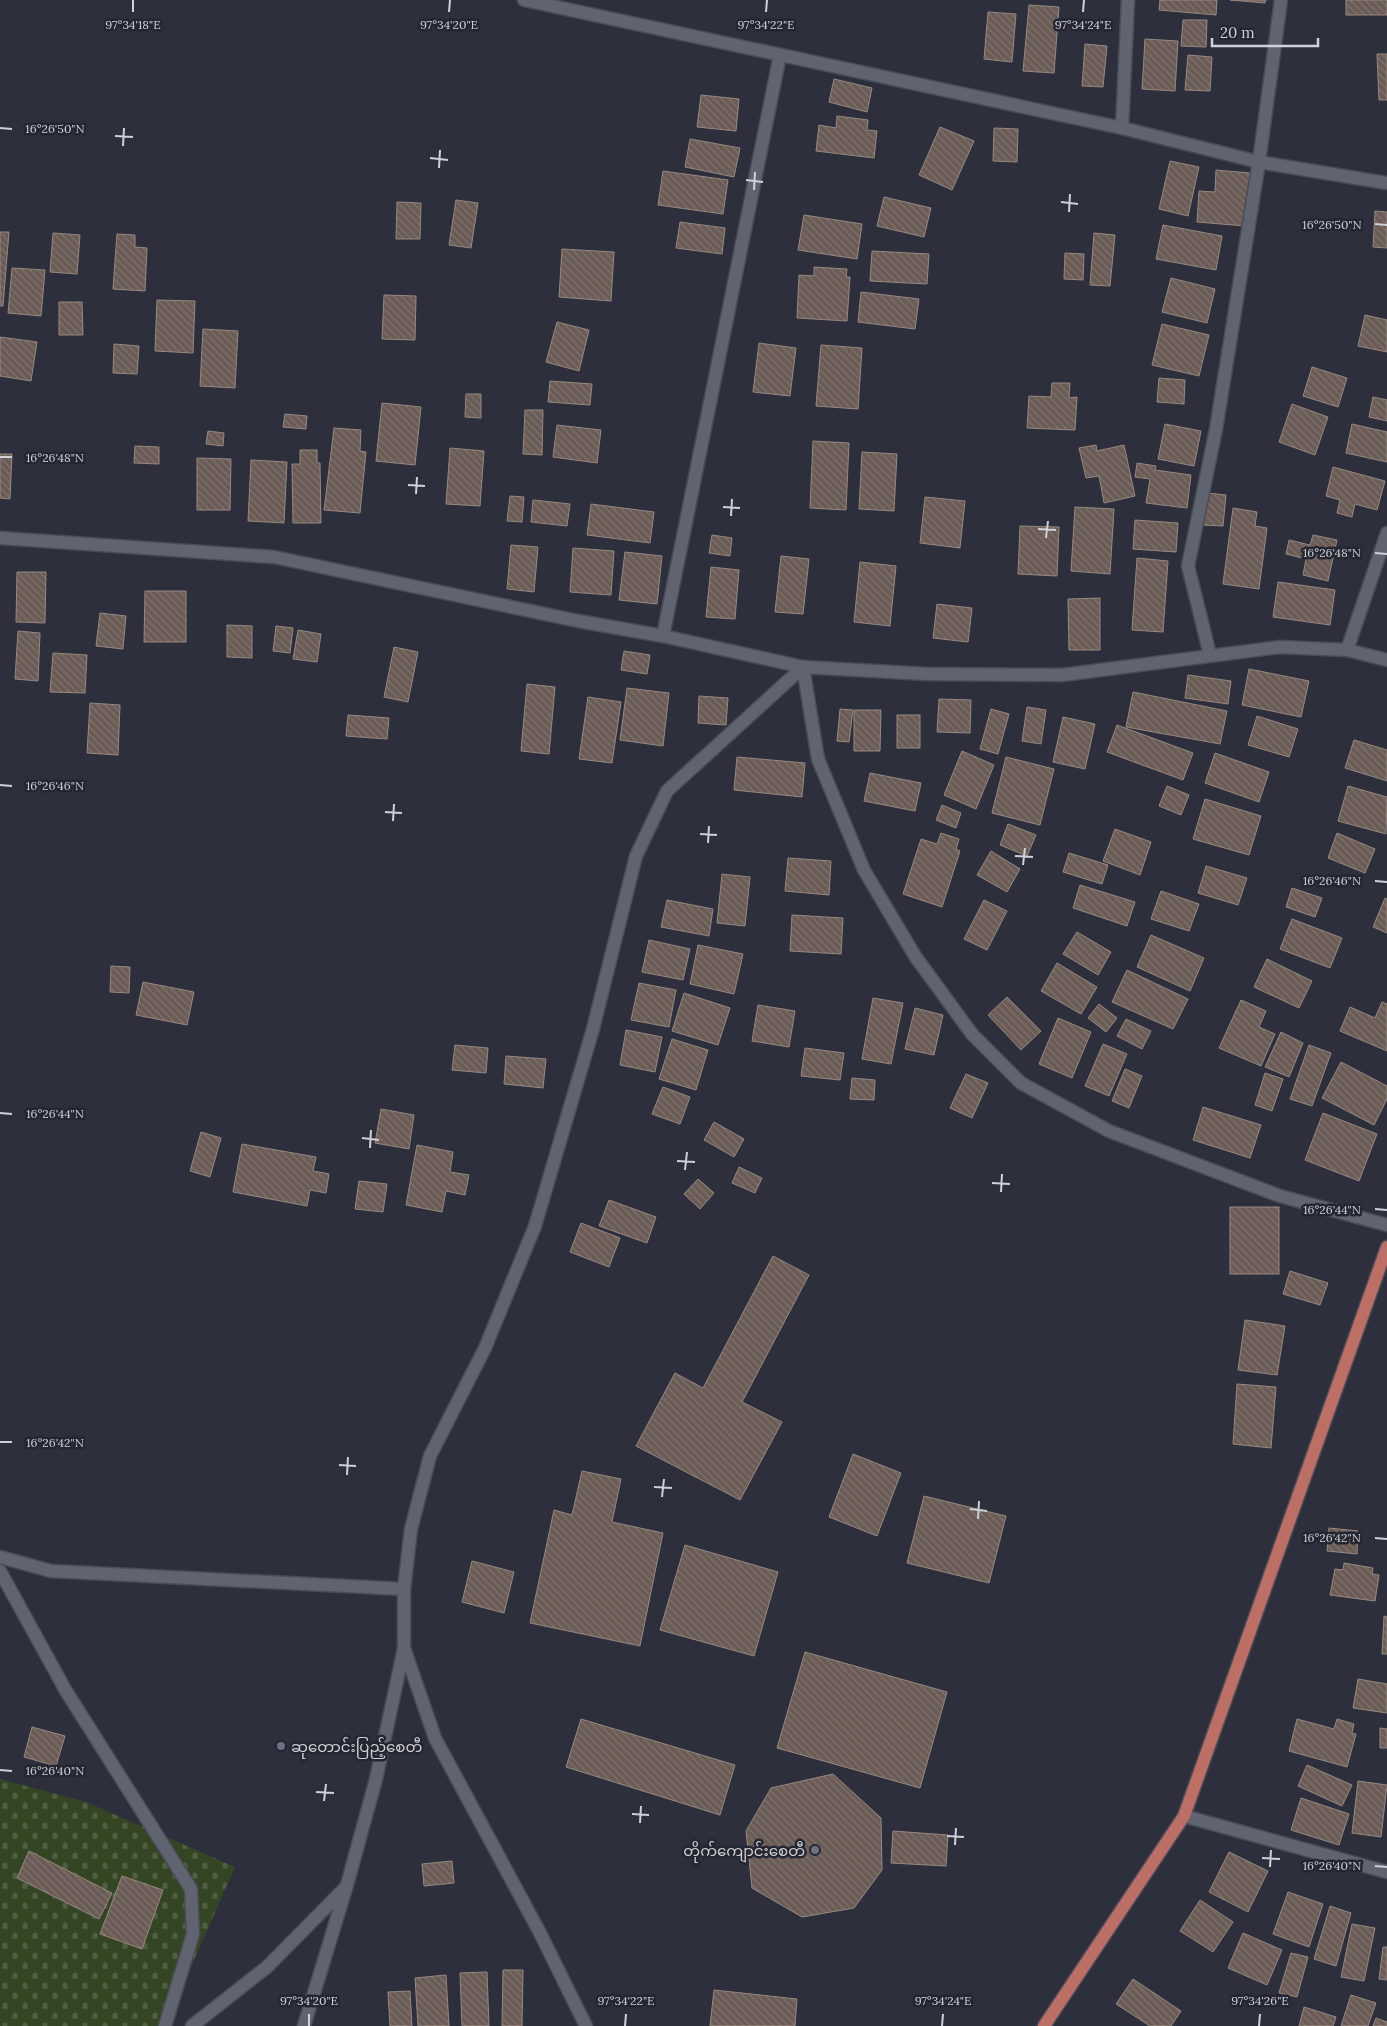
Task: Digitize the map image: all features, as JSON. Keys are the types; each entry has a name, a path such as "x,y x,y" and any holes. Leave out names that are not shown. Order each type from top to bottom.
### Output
{"main road":[{"path":"1044,2026 1184,1816 1387,1247"}],"street":[{"path":"524,0 1122,128 1259,162 1387,183"},
{"path":"1122,128 1128,0"},
{"path":"1210,655 1188,566 1216,429 1259,162 1282,0"},
{"path":"663,636 780,55"},
{"path":"1347,650 1387,533"},
{"path":"0,538 274,557 578,621 663,636 803,667 928,674 1062,675 1280,647 1347,650 1387,660"},
{"path":"803,667 818,759 864,870 915,956 972,1034 1021,1083 1109,1131 1280,1196 1387,1225"},
{"path":"304,2026 347,1885 376,1779 404,1648 404,1588 410,1529 430,1456 485,1348 535,1226 593,1029 636,856 668,791 803,667"},
{"path":"0,1557 51,1571 404,1588"},
{"path":"0,1571 66,1691 191,1889 193,1934 165,2026"},
{"path":"404,1648 435,1738 539,1931 586,2026"},
{"path":"1184,1816 1387,1872"},
{"path":"192,2026 267,1967 347,1885"}],"green space":[{"path":"0,1779 86,1802 235,1867 165,2026 0,2026"}],"building":[{"path":"1160,0 1217,0 1216,15 1159,10"},
{"path":"1230,0 1266,0 1265,3"},
{"path":"1346,0 1387,0 1387,15 1346,15"},
{"path":"1029,5 1059,7 1054,73 1023,71"},
{"path":"988,12 1016,14 1012,62 984,59"},
{"path":"1183,20 1207,20 1206,47 1181,46"},
{"path":"1145,39 1178,41 1175,91 1142,89"},
{"path":"1085,44 1107,46 1103,87 1082,86"},
{"path":"1377,54 1387,54 1387,100 1379,100"},
{"path":"1188,55 1212,57 1210,91 1185,90"},
{"path":"834,79 872,88 867,112 829,102"},
{"path":"701,95 739,99 736,131 697,127"},
{"path":"837,116 868,120 867,130 877,131 874,158 816,151 819,125 836,128"},
{"path":"940,127 974,141 952,190 919,175"},
{"path":"994,128 1018,129 1017,162 993,161"},
{"path":"690,139 740,148 734,177 685,167"},
{"path":"1170,161 1199,167 1188,216 1159,209"},
{"path":"1216,170 1250,173 1245,226 1197,222 1199,191 1215,192"},
{"path":"663,171 728,180 723,214 658,205"},
{"path":"884,197 931,208 924,237 877,226"},
{"path":"456,200 478,203 471,248 449,245"},
{"path":"397,202 421,203 420,239 396,239"},
{"path":"1375,211 1387,212 1387,248 1373,247"},
{"path":"804,215 862,224 857,259 798,250"},
{"path":"680,222 725,228 722,254 676,248"},
{"path":"1163,225 1222,236 1216,270 1156,259"},
{"path":"0,232 9,232 3,306 0,306"},
{"path":"53,233 80,235 77,274 50,272"},
{"path":"1094,233 1115,235 1110,286 1090,285"},
{"path":"117,234 135,235 135,247 147,248 145,291 113,289"},
{"path":"562,249 614,252 611,301 559,297"},
{"path":"872,251 929,254 927,284 870,281"},
{"path":"1065,253 1084,254 1083,280 1064,279"},
{"path":"814,267 847,269 846,277 850,277 847,321 797,318 799,275 814,276"},
{"path":"12,268 45,270 41,316 8,313"},
{"path":"1171,278 1215,289 1207,323 1162,312"},
{"path":"861,292 919,299 915,329 858,322"},
{"path":"384,295 416,296 415,340 382,339"},
{"path":"157,300 195,301 193,353 155,351"},
{"path":"59,302 82,302 83,335 59,335"},
{"path":"1365,315 1387,320 1387,352 1358,346"},
{"path":"557,322 589,330 579,371 546,362"},
{"path":"1162,324 1209,335 1199,376 1152,365"},
{"path":"203,329 238,331 235,388 200,386"},
{"path":"0,337 37,342 31,381 0,376"},
{"path":"759,343 796,348 790,396 753,392"},
{"path":"114,344 139,346 137,374 113,373"},
{"path":"821,345 862,348 858,409 816,406"},
{"path":"1312,367 1347,378 1338,407 1303,396"},
{"path":"1159,378 1185,380 1184,404 1157,402"},
{"path":"550,381 592,384 590,405 548,402"},
{"path":"1052,383 1070,383 1069,398 1077,397 1075,430 1027,428 1029,396 1051,397"},
{"path":"466,394 481,394 481,418 465,417"},
{"path":"1373,397 1387,400 1387,421 1369,417"},
{"path":"382,403 421,407 415,465 376,461"},
{"path":"1292,404 1328,417 1315,455 1279,442"},
{"path":"525,410 543,410 542,455 523,454"},
{"path":"285,414 307,416 306,429 283,427"},
{"path":"1165,424 1201,431 1194,466 1158,459"},
{"path":"1352,424 1387,432 1387,462 1346,453"},
{"path":"557,425 601,430 597,463 553,457"},
{"path":"334,428 361,430 360,451 366,452 360,513 324,510"},
{"path":"208,431 224,433 223,446 206,444"},
{"path":"813,441 849,443 846,510 810,508"},
{"path":"1096,445 1097,451 1124,445 1135,496 1104,503 1099,476 1086,478 1079,448"},
{"path":"135,446 159,447 159,464 134,463"},
{"path":"450,448 484,451 480,506 446,504"},
{"path":"300,450 317,450 317,463 320,463 321,523 293,523 292,464 300,464"},
{"path":"862,452 897,454 894,511 859,509"},
{"path":"0,454 12,454 10,499 0,498"},
{"path":"197,458 231,459 230,510 197,510"},
{"path":"251,460 287,462 284,523 248,521"},
{"path":"1137,463 1156,466 1155,470 1191,475 1187,508 1146,503 1150,479 1135,477"},
{"path":"1333,467 1385,481 1377,510 1355,504 1352,517 1337,513 1340,500 1326,496"},
{"path":"1207,493 1226,495 1223,526 1203,525"},
{"path":"510,496 524,497 522,522 507,521"},
{"path":"925,497 965,501 960,548 920,543"},
{"path":"533,500 570,504 567,526 531,522"},
{"path":"591,504 654,512 650,543 587,535"},
{"path":"1075,507 1114,509 1110,574 1071,571"},
{"path":"1233,508 1257,512 1255,526 1267,528 1259,589 1223,584"},
{"path":"1135,520 1178,523 1176,552 1133,549"},
{"path":"1020,526 1059,527 1057,576 1018,574"},
{"path":"712,535 732,538 730,556 709,553"},
{"path":"1313,535 1337,540 1328,581 1303,575 1306,559 1286,554 1289,540 1310,545"},
{"path":"511,545 538,547 534,592 507,589"},
{"path":"573,548 614,551 611,595 570,592"},
{"path":"625,552 662,556 657,604 619,600"},
{"path":"781,556 809,559 803,614 775,612"},
{"path":"1137,558 1168,561 1163,632 1132,630"},
{"path":"860,562 896,566 890,626 854,622"},
{"path":"711,567 739,570 735,619 706,617"},
{"path":"17,572 46,572 45,623 16,622"},
{"path":"1278,582 1335,590 1330,625 1273,617"},
{"path":"145,591 186,591 186,642 144,642"},
{"path":"1100,598 1100,650 1069,650 1068,599"},
{"path":"937,604 972,608 968,642 933,638"},
{"path":"100,613 126,616 123,649 96,646"},
{"path":"227,625 252,626 252,658 227,657"},
{"path":"276,626 293,628 290,653 273,651"},
{"path":"298,630 321,634 317,662 293,659"},
{"path":"18,631 40,633 38,681 15,679"},
{"path":"394,647 418,652 408,702 384,697"},
{"path":"624,651 650,655 647,674 621,670"},
{"path":"53,653 87,655 85,693 50,692"},
{"path":"1249,669 1309,681 1301,717 1242,705"},
{"path":"1188,675 1231,681 1228,704 1185,698"},
{"path":"527,684 555,687 549,754 521,751"},
{"path":"627,688 669,693 663,746 620,740"},
{"path":"1133,692 1227,711 1220,744 1126,727"},
{"path":"699,696 728,698 726,725 698,723"},
{"path":"588,697 621,702 612,763 579,759"},
{"path":"939,699 971,700 970,733 937,732"},
{"path":"90,703 120,705 118,755 87,753"},
{"path":"1027,707 1046,710 1041,744 1022,741"},
{"path":"840,709 853,710 849,742 837,741"},
{"path":"991,709 1009,714 998,754 980,749"},
{"path":"854,710 881,710 880,751 854,751"},
{"path":"348,715 389,718 387,739 346,736"},
{"path":"897,715 920,715 920,748 897,748"},
{"path":"1257,716 1298,729 1289,757 1248,745"},
{"path":"1063,717 1095,724 1085,769 1053,762"},
{"path":"1117,725 1193,753 1183,780 1107,752"},
{"path":"1354,740 1387,750 1387,781 1345,768"},
{"path":"962,751 994,765 976,809 944,795"},
{"path":"1215,753 1269,772 1259,802 1205,783"},
{"path":"737,757 805,763 802,797 734,790"},
{"path":"1006,757 1054,769 1040,825 992,813"},
{"path":"870,773 921,783 915,811 864,801"},
{"path":"1167,786 1189,795 1181,815 1159,806"},
{"path":"1348,786 1387,797 1386,834 1338,821"},
{"path":"1205,799 1261,816 1249,855 1193,839"},
{"path":"942,805 961,813 956,828 936,820"},
{"path":"1008,824 1036,835 1027,856 1000,845"},
{"path":"1115,829 1151,842 1140,875 1103,861"},
{"path":"941,833 959,839 956,849 960,851 942,907 903,894 921,839 937,844"},
{"path":"1337,833 1375,849 1365,873 1328,858"},
{"path":"991,851 1020,869 1007,892 977,875"},
{"path":"1069,853 1108,865 1102,884 1063,872"},
{"path":"788,858 831,861 829,895 785,891"},
{"path":"1206,866 1247,878 1238,905 1198,893"},
{"path":"722,874 750,877 745,926 717,923"},
{"path":"1080,885 1135,902 1127,926 1073,908"},
{"path":"1292,888 1322,898 1315,917 1286,907"},
{"path":"1161,891 1199,904 1189,931 1151,919"},
{"path":"1385,898 1387,899 1387,933 1373,927"},
{"path":"667,900 713,909 709,936 661,927"},
{"path":"984,900 1007,911 987,950 964,939"},
{"path":"792,915 843,918 841,954 790,951"},
{"path":"1292,919 1342,938 1330,968 1280,949"},
{"path":"1077,932 1111,952 1098,975 1063,954"},
{"path":"1151,935 1204,958 1190,991 1137,967"},
{"path":"649,940 690,949 683,980 642,972"},
{"path":"698,945 743,954 734,994 690,984"},
{"path":"1267,959 1312,981 1299,1008 1254,987"},
{"path":"1057,963 1097,987 1081,1014 1041,991"},
{"path":"111,966 130,967 129,993 110,992"},
{"path":"1127,970 1188,999 1173,1029 1112,1002"},
{"path":"143,982 194,992 187,1025 136,1015"},
{"path":"639,983 676,990 669,1027 631,1020"},
{"path":"684,993 730,1008 718,1045 672,1031"},
{"path":"1007,997 1041,1031 1021,1050 988,1015"},
{"path":"873,998 903,1003 891,1064 862,1059"},
{"path":"1241,1000 1266,1011 1259,1027 1275,1034 1261,1066 1219,1048"},
{"path":"1382,1002 1387,1004 1387,1051 1340,1031 1350,1007 1375,1018"},
{"path":"1099,1004 1117,1018 1106,1032 1088,1018"},
{"path":"758,1005 795,1011 789,1047 752,1041"},
{"path":"915,1008 943,1015 934,1055 905,1049"},
{"path":"1058,1018 1091,1032 1072,1078 1039,1064"},
{"path":"1126,1019 1151,1031 1142,1049 1117,1036"},
{"path":"626,1030 662,1037 655,1072 620,1065"},
{"path":"1281,1032 1303,1043 1289,1077 1265,1067"},
{"path":"672,1039 708,1050 696,1090 659,1079"},
{"path":"1103,1044 1127,1054 1109,1096 1085,1086"},
{"path":"455,1045 488,1048 486,1073 452,1070"},
{"path":"1309,1045 1331,1053 1312,1106 1290,1099"},
{"path":"805,1048 844,1053 840,1080 801,1076"},
{"path":"506,1056 546,1059 543,1088 504,1084"},
{"path":"1341,1062 1387,1086 1387,1099 1374,1125 1322,1098"},
{"path":"1125,1069 1142,1076 1129,1108 1112,1101"},
{"path":"1265,1073 1283,1079 1272,1111 1255,1105"},
{"path":"966,1074 988,1083 972,1118 950,1108"},
{"path":"852,1078 875,1080 874,1100 850,1099"},
{"path":"663,1087 690,1097 680,1124 652,1114"},
{"path":"1203,1107 1261,1125 1250,1158 1193,1140"},
{"path":"381,1109 414,1115 409,1149 375,1143"},
{"path":"1323,1113 1377,1134 1359,1181 1305,1160"},
{"path":"714,1122 744,1139 734,1157 704,1140"},
{"path":"201,1132 221,1138 210,1177 190,1171"},
{"path":"242,1144 316,1157 313,1171 329,1174 326,1193 310,1190 307,1206 233,1192"},
{"path":"417,1145 453,1152 450,1172 469,1175 465,1195 446,1191 442,1212 406,1205"},
{"path":"739,1167 762,1178 755,1193 732,1183"},
{"path":"698,1179 714,1193 700,1209 684,1194"},
{"path":"359,1181 387,1184 383,1212 355,1209"},
{"path":"609,1200 656,1217 647,1243 599,1226"},
{"path":"1230,1207 1279,1207 1279,1274 1230,1274"},
{"path":"581,1223 620,1238 609,1267 570,1252"},
{"path":"773,1256 809,1275 742,1402 782,1422 740,1500 636,1446 675,1373 703,1388"},
{"path":"1290,1271 1328,1283 1320,1305 1283,1294"},
{"path":"1245,1320 1285,1326 1277,1375 1238,1370"},
{"path":"1237,1384 1276,1387 1271,1448 1233,1444"},
{"path":"853,1454 901,1473 877,1536 829,1517"},
{"path":"582,1471 621,1479 612,1522 663,1533 640,1646 530,1623 554,1510 572,1515"},
{"path":"924,1496 1006,1516 989,1583 907,1563"},
{"path":"1329,1528 1358,1531 1357,1554 1327,1551"},
{"path":"685,1545 778,1572 754,1656 660,1630"},
{"path":"472,1561 514,1572 504,1613 462,1602"},
{"path":"1344,1563 1373,1568 1372,1574 1379,1575 1375,1601 1330,1595 1335,1569 1343,1570"},
{"path":"1384,1616 1387,1617 1387,1654 1382,1654"},
{"path":"805,1652 947,1692 920,1788 777,1748"},
{"path":"1358,1679 1387,1684 1387,1713 1353,1708"},
{"path":"581,1719 735,1765 720,1815 566,1767"},
{"path":"1297,1719 1334,1729 1337,1719 1354,1724 1352,1733 1356,1734 1347,1767 1289,1751"},
{"path":"32,1727 65,1736 56,1766 24,1757"},
{"path":"1380,1728 1387,1729 1387,1748 1380,1748"},
{"path":"1307,1765 1352,1785 1342,1806 1298,1786"},
{"name":"တိုက်ကျောင်းစေတီ","path":"833,1774 881,1818 882,1870 854,1908 802,1917 752,1888 746,1831 771,1788"},
{"path":"1358,1781 1387,1785 1381,1837 1352,1833"},
{"path":"1301,1798 1349,1814 1339,1845 1291,1830"},
{"path":"893,1831 948,1835 946,1866 891,1863"},
{"path":"29,1851 112,1893 99,1919 17,1878"},
{"path":"1229,1852 1268,1871 1248,1912 1209,1892"},
{"path":"452,1861 454,1883 424,1886 422,1864"},
{"path":"122,1876 163,1890 142,1949 100,1934"},
{"path":"1288,1892 1323,1904 1309,1947 1273,1934"},
{"path":"1200,1900 1233,1922 1213,1952 1180,1931"},
{"path":"1330,1906 1351,1913 1336,1966 1314,1959"},
{"path":"1352,1924 1375,1928 1364,1981 1341,1977"},
{"path":"1243,1933 1282,1950 1267,1985 1228,1968"},
{"path":"1383,1947 1387,1947 1387,1980 1379,1979"},
{"path":"1291,1953 1308,1957 1297,1997 1279,1993"},
{"path":"503,1970 523,1970 522,2026 502,2026"},
{"path":"487,1972 489,2026 462,2026 460,1973"},
{"path":"446,1975 449,2026 418,2026 415,1978"},
{"path":"1133,1979 1181,2011 1171,2026 1150,2026 1116,2004"},
{"path":"714,1990 797,1999 795,2026 710,2026"},
{"path":"410,1991 412,2026 390,2026 388,1992"},
{"path":"1351,1995 1376,2003 1368,2026 1341,2026"},
{"path":"1304,2007 1336,2017 1333,2026 1299,2026"},
{"path":"1376,2018 1387,2022 1387,2026 1373,2026"}],"place":[{"name":"ဆုတောင်းပြည့်စေတီ","path":"281,1746"},
{"name":"တိုက်ကျောင်းစေတီ","path":"815,1850"}]}
